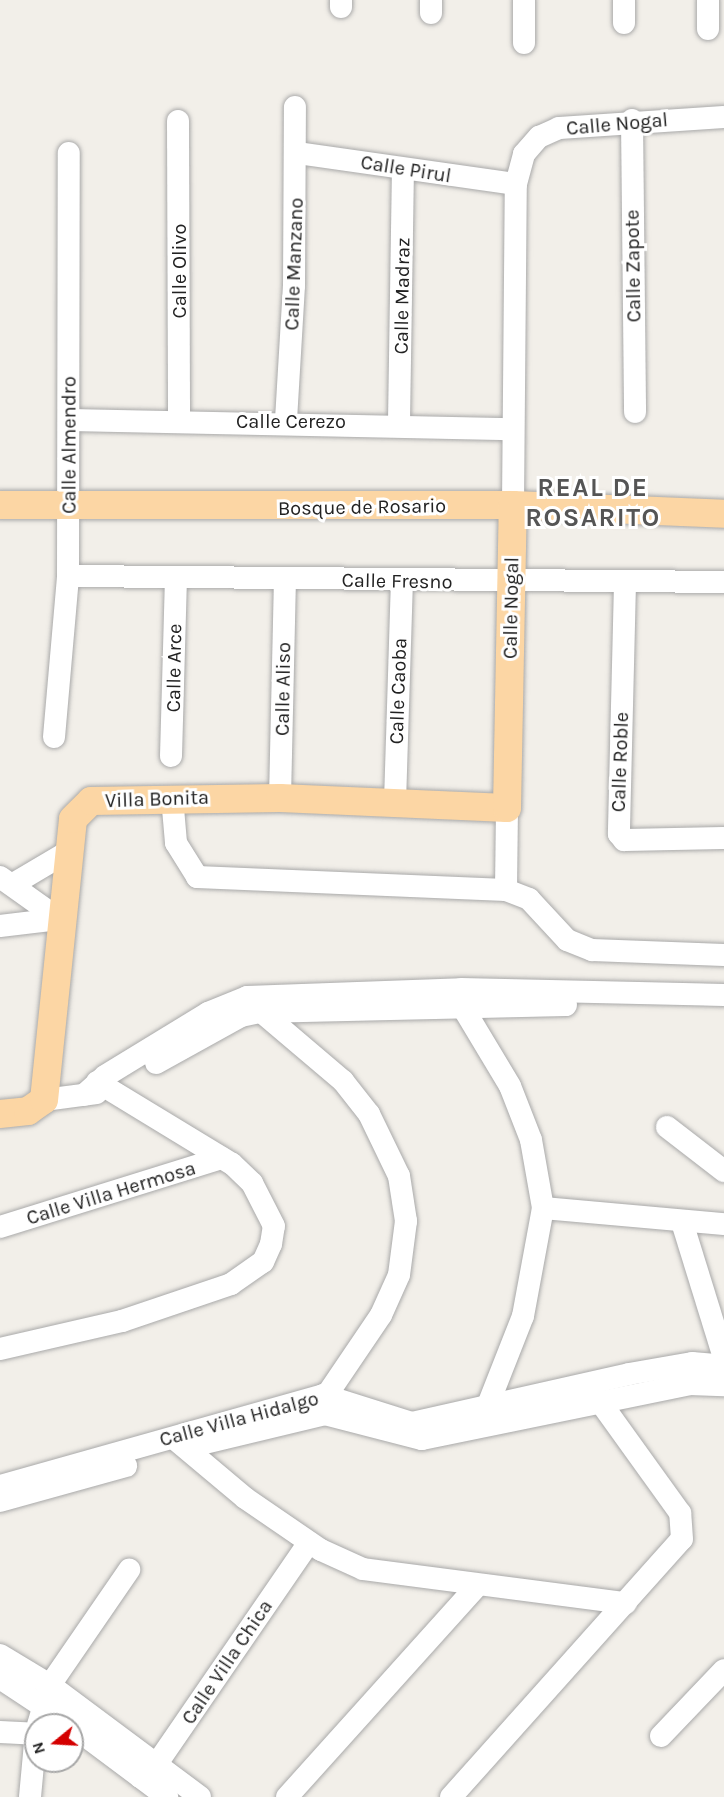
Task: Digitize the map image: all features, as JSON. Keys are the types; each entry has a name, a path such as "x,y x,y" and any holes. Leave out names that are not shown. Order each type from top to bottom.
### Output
{"main road":[{"name":"Bosque de Rosario","path":"0,505 513,505 724,514"},
{"name":"Calle Nogal","path":"507,808 513,505"},
{"name":"Villa Bonita","path":"44,1100 59,919 73,819 91,801 172,797 280,798 507,808"},
{"path":"0,1114 28,1111 44,1100"}],"street":[{"path":"524,0 524,43"},
{"path":"624,0 624,23"},
{"path":"708,0 708,29"},
{"name":"Calle Manzano","path":"286,420 297,153 295,107"},
{"name":"Calle Nogal","path":"513,505 516,184 524,154 539,137 559,128 632,120 724,117"},
{"name":"Calle Zapote","path":"632,120 635,412"},
{"name":"Calle Olivo","path":"178,121 179,422"},
{"name":"Calle Almendro","path":"54,737 68,576 70,506 69,153"},
{"name":"Calle Pirul","path":"297,153 404,170 516,184"},
{"name":"Calle Madraz","path":"399,422 404,170"},
{"name":"Calle Cerezo","path":"69,420 399,422 513,429"},
{"name":"Calle Fresno","path":"68,576 511,584 724,582"},
{"name":"Calle Arce","path":"171,756 176,579"},
{"name":"Calle Aliso","path":"280,798 285,579"},
{"name":"Calle Caoba","path":"395,802 402,581"},
{"name":"Calle Roble","path":"625,583 619,834 624,840 724,838"},
{"path":"172,797 176,843 197,877 506,890 529,899 567,940 585,948 724,955"},
{"name":"Calle Nogal","path":"506,890 507,808"},
{"path":"59,919 7,880 69,851"},
{"path":"0,926 59,919"},
{"path":"44,1100 96,1089 241,1016 254,1005 460,989 583,989 605,997 724,996"},
{"path":"254,1005 585,1005 605,997"},
{"path":"254,1005 343,1081 369,1114 385,1138 404,1210 399,1275 381,1315 320,1405"},
{"path":"462,1006 510,1086 531,1140 543,1208 523,1316 486,1410"},
{"path":"0,1348 133,1317 231,1284 263,1262 273,1226 266,1203 252,1183 221,1158 96,1089"},
{"path":"668,1127 724,1171"},
{"name":"Calle Villa Hermosa","path":"0,1227 221,1158"},
{"path":"543,1208 724,1224"},
{"path":"682,1222 724,1358"},
{"name":"Calle Villa Hidalgo","path":"320,1405 422,1439 593,1393 692,1363 724,1366"},
{"name":"Calle Villa Hidalgo","path":"0,1486 178,1443 320,1405 412,1423 593,1393 689,1384 724,1384"},
{"path":"451,1797 626,1603 685,1530 680,1513 593,1393"},
{"path":"178,1443 309,1542 363,1569 626,1603"},
{"name":"Calle Villa Hidalgo","path":"0,1501 178,1443"},
{"name":"Calle Villa Chica","path":"148,1771 309,1542"},
{"path":"44,1705 129,1570"},
{"path":"287,1797 478,1585"},
{"path":"0,1655 44,1705"},
{"path":"661,1736 724,1670"},
{"path":"0,1677 148,1771 167,1797"},
{"path":"0,1732 24,1733"},
{"path":"84,1732 148,1771 200,1797"},
{"path":"30,1797 32,1773"}],"district":[{"name":"REAL DE ROSARITO","path":"593,503"}]}
